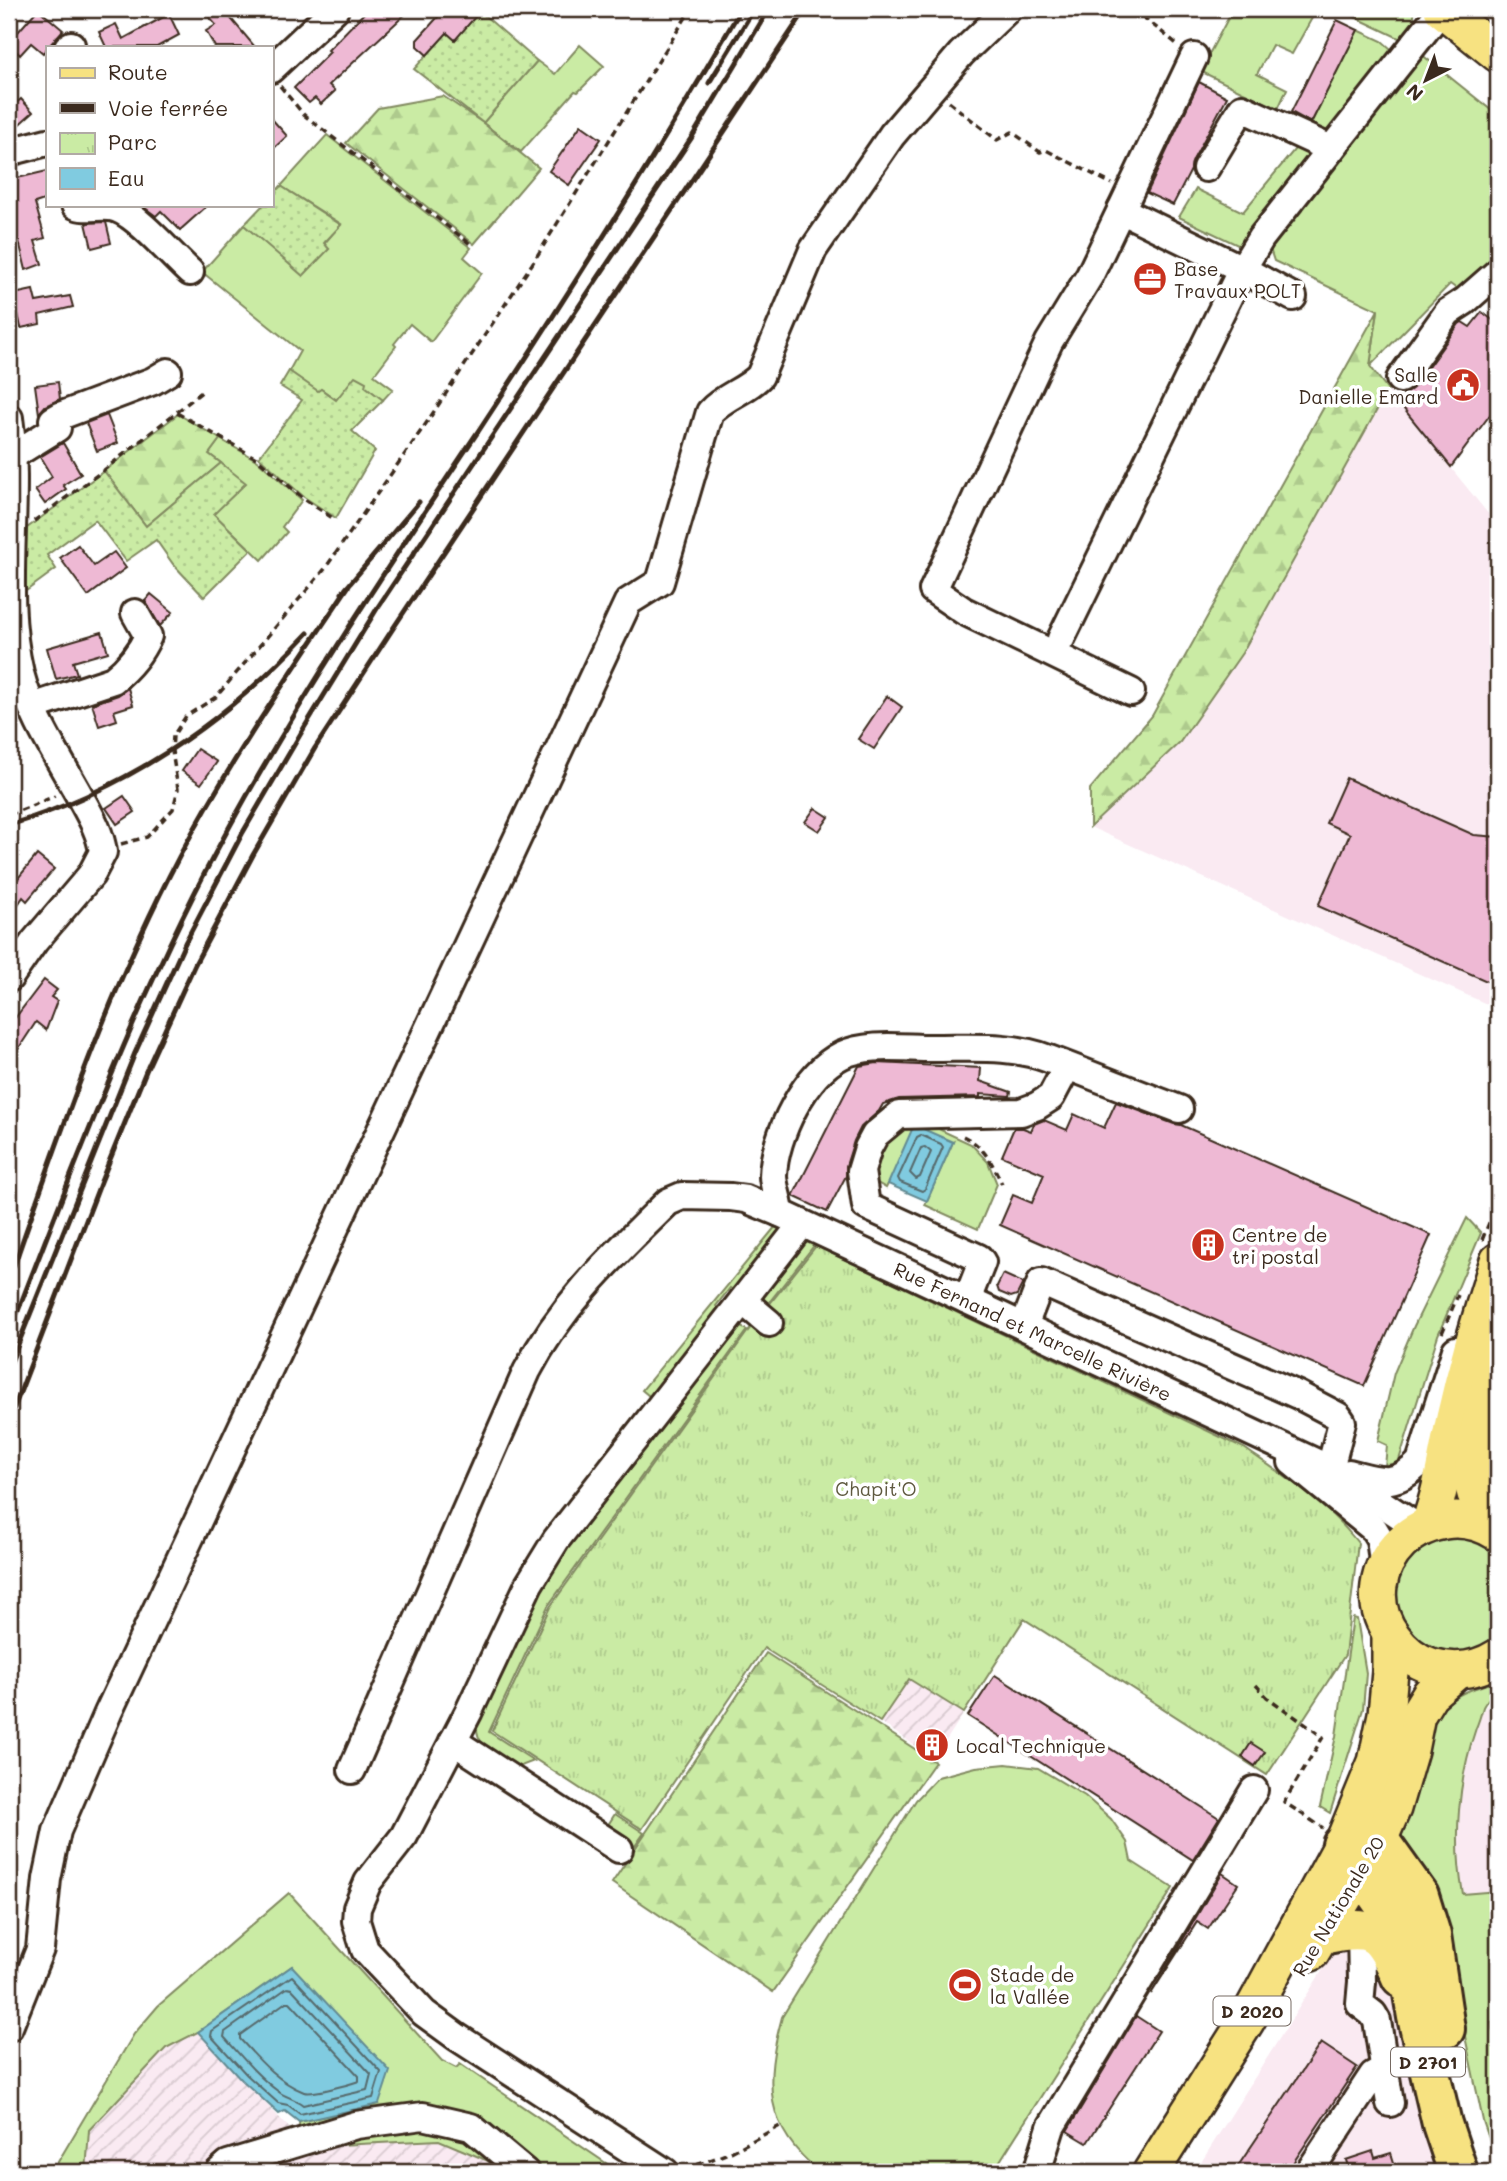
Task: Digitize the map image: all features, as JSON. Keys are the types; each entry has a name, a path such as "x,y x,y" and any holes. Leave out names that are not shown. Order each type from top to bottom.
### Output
{"highway":[{"name":"D 2701","path":"1353,1844 1402,1930 1417,2017 1442,2124 1458,2172"},
{"name":"D 2701","path":"1353,1844 1419,1896 1431,1935 1446,2031 1483,2172"},
{"name":"D 2701","path":"1361,1929 1375,1935 1387,1945 1417,2017"},
{"path":"1321,1936 1361,1929"}],"main road":[{"path":"1442,9 1498,54"},
{"name":"D 2020","path":"1424,1526 1438,1500 1454,1420 1484,1303 1498,1261"},
{"path":"1492,1530 1475,1492 1472,1475 1498,1355"},
{"path":"1424,1526 1458,1519 1492,1530"},
{"name":"Rue Nationale 20","path":"1424,1526 1398,1545 1384,1569 1380,1590 1382,1612 1390,1633 1412,1657 1442,1669 1471,1669 1497,1658"},
{"name":"Rue Nationale 20","path":"1175,2172 1321,1936 1353,1844 1376,1762 1386,1714 1390,1633"},
{"name":"Rue Nationale 20","path":"1151,2172 1353,1844 1393,1808 1410,1750 1417,1714 1430,1694 1458,1670"}],"street":[{"path":"274,75 335,9"},
{"path":"9,2027 40,1949 47,1879 57,1831 108,1713 628,602 660,582 710,412 718,403 752,385 760,376 813,250 892,135 961,54 1008,9"},
{"path":"1061,639 1242,268 1261,238 1442,9"},
{"path":"1131,692 964,611 933,590 1049,342 1090,275 1194,57"},
{"path":"1206,168 1242,108 1331,149"},
{"path":"9,152 46,142"},
{"path":"1125,202 1293,297"},
{"path":"77,206 121,210 190,272"},
{"path":"1400,379 1448,312 1498,272"},
{"path":"12,453 20,452 57,428 53,420 60,416 153,381 168,372"},
{"path":"9,418 17,531 16,650 20,672 32,707 97,828 102,845 101,859 91,875 57,913 9,978"},
{"path":"32,707 113,680 121,673 141,651 148,636 135,613"},
{"path":"665,2172 424,2013 365,1950 356,1921 362,1892 404,1836 529,1584 556,1540 743,1301 791,1218 773,1180 775,1158 783,1129 794,1106 814,1077 841,1055 866,1049 1000,1048 1048,1058 1179,1109"},
{"path":"967,1300 981,1270 982,1262 979,1258 866,1206 861,1171 868,1148 884,1126 904,1113 1021,1112 1046,1101 1046,1090 1067,1067"},
{"name":"Rue Fernand et Marcelle Rivière","path":"352,1770 527,1371 544,1338 593,1275 668,1202 682,1196 746,1199 791,1218 1331,1469 1424,1526"},
{"path":"1024,1326 1041,1282 1298,1395 1338,1416 1342,1422 1331,1469 1377,1482 1390,1481 1411,1471 1423,1455 1458,1345 1484,1303"},
{"path":"743,1301 769,1324"},
{"name":"Rue Fernand et Marcelle Rivière","path":"1264,1439 1374,1529 1380,1539 1384,1569"},
{"path":"453,1741 619,1849"},
{"path":"1037,2172 1051,2127 1254,1790"},
{"path":"1361,1929 1360,2004 1373,2014 1377,2021 1390,2103"},
{"path":"1309,2172 1373,2076 1384,2069"},
{"path":"219,2172 228,2164 356,2124 423,2116 471,2127 525,2172"}],"path":[{"path":"102,845 116,845 147,837 173,809 178,789 172,751 173,736 186,716 216,696 324,570 525,275 691,9"},
{"path":"1133,9 1194,57"},
{"path":"274,75 304,115 473,246"},
{"path":"932,88 997,139 1012,132 1040,152 1046,150 1125,202"},
{"path":"17,531 177,413 204,390"},
{"path":"177,413 258,459 304,499 334,519"},
{"path":"9,815 66,791"},
{"path":"959,1135 971,1140 989,1156 1002,1184"},
{"path":"1256,1685 1267,1698 1323,1737 1284,1802 1353,1844"},
{"path":"678,2172 731,2152 780,2126"}],"shaded area":[{"path":"1388,390 1498,526 1498,1009 1090,827 1180,742 1242,653"},
{"path":"909,1679 964,1713 934,1759 880,1722"},
{"path":"1498,1696 1498,2113 1465,1943 1455,1838 1462,1767 1474,1728 1486,1706"},
{"path":"1349,1940 1391,1968 1440,2172 1195,2172 1334,1952"},
{"path":"158,2006 198,2032 295,2134 439,2140 486,2160 503,2172 52,2172 134,2034"}],"green space":[{"path":"468,9 477,9 537,61 483,123 414,69"},
{"path":"1233,9 1317,9 1292,54 1272,45 1257,74 1287,89 1278,109 1200,71"},
{"path":"1338,9 1409,9 1414,12 1414,20 1403,40"},
{"path":"1358,30 1382,41 1398,55 1332,135 1311,123"},
{"path":"580,45 604,66 578,92 575,91 521,152 483,123 537,61 555,74"},
{"path":"1421,54 1491,110 1498,102 1498,262 1465,295 1450,284 1370,366 1378,310 1274,261 1270,249 1273,237"},
{"path":"443,96 483,123 539,168 474,244 346,143 378,108"},
{"path":"327,135 471,248 464,257 482,273 431,342 410,324 394,344 396,346 374,375 393,389 383,400 364,386 337,400 321,389 318,392 289,371 300,351 202,272 244,225 303,275 329,249 324,244 341,224 281,186"},
{"path":"1299,144 1317,153 1242,247 1179,217 1196,189 1243,212"},
{"path":"281,186 341,225 324,243 329,249 303,276 244,225 262,206 273,206 273,194"},
{"path":"1378,310 1370,366 1388,390 1242,653 1180,742 1090,827 1090,789 1152,716"},
{"path":"289,371 336,400 355,376 366,382 365,386 383,400 352,431 375,451 336,518 304,497 259,457 302,400 280,386"},
{"path":"178,414 220,439 209,454 221,463 146,526 104,471"},
{"path":"220,439 258,461 302,500 282,527 287,532 262,560 214,514 221,463 209,454"},
{"path":"221,463 246,483 214,514 251,550 204,597 173,564 156,540 126,561 95,520 47,555 56,569 22,594 23,531 104,471 146,526"},
{"path":"917,1119 971,1144 988,1162 997,1184 978,1229 925,1205 953,1142 888,1184 886,1188 879,1184 873,1191 869,1156 877,1141"},
{"path":"1467,1218 1481,1233 1438,1335 1399,1460 1394,1466 1385,1467 1387,1445 1378,1441 1394,1373"},
{"path":"776,1226 783,1229 737,1294 730,1288 716,1306 723,1313 655,1401 642,1390"},
{"path":"809,1240 816,1243 767,1305 762,1295"},
{"name":"Chapit'O","path":"816,1246 1244,1448 1305,1491 1358,1543 1345,1655 1267,1775 1024,1619 964,1713 909,1679 880,1722 764,1648 642,1829 492,1731 550,1607 748,1331"},
{"path":"737,1325 747,1330 548,1606 489,1732 534,1761 516,1768 481,1742 477,1727 478,1717 543,1579 563,1548"},
{"path":"1447,1532 1498,1550 1498,1638 1480,1651 1446,1656 1415,1642 1394,1612 1394,1576 1402,1559"},
{"path":"1353,1618 1357,1619 1366,1673 1363,1709 1330,1813 1320,1807 1336,1736"},
{"path":"766,1653 935,1762 773,1992 612,1883"},
{"path":"1498,1680 1495,1690 1483,1707 1465,1769 1459,1810 1458,1852 1463,1894 1498,1891 1498,2021 1491,2023 1498,2059 1498,2165 1483,2121 1459,2008 1403,1844 1401,1830 1434,1717 1455,1698"},
{"path":"1006,1764 1038,1768 1085,1796 1111,1819 1127,1842 1131,1861 1173,1888 993,2172 820,2172 788,2138 773,2102 772,2063 782,2017 916,1800 938,1777 976,1767"},
{"path":"615,1814 644,1833 635,1846 606,1828"},
{"path":"289,1893 442,2061 456,2068 460,2064 619,2172 543,2172 459,2112 300,2133 299,2122 379,2104 292,1966 198,2032 166,2048 89,2130 86,2172 52,2172 134,2034 158,2006"},
{"path":"419,2124 471,2137 511,2172 503,2172 486,2160 439,2140 319,2146"}],"water":[{"path":"914,1125 953,1142 927,1201 888,1184"},
{"path":"292,1966 390,2071 379,2104 299,2122 285,2111 279,2114 242,2080 198,2032"}],"building":[{"path":"38,9 63,30 49,46 46,46 43,53 31,43 20,55 17,52 9,61 9,24 18,32"},
{"path":"202,9 223,9 254,46 214,46 206,31 216,25"},
{"path":"368,9 411,9 329,85 335,91 321,104 315,98 309,103 294,88"},
{"path":"445,9 482,9 455,40 447,33 427,55 417,46 417,40"},
{"path":"169,14 179,35 159,46 106,46 99,32 116,24 123,39"},
{"path":"1337,20 1358,30 1311,123 1291,112"},
{"path":"1199,82 1227,97 1193,160 1191,170 1173,205 1147,193"},
{"path":"21,99 33,112 15,128 9,121 9,109"},
{"path":"273,120 287,136 273,149"},
{"path":"581,125 601,139 569,185 549,171"},
{"path":"46,171 46,199 35,203 45,238 35,241 42,264 26,270 19,241 9,245 9,180"},
{"path":"142,206 207,206 180,230 161,211 156,216"},
{"path":"106,222 111,243 92,248 86,223"},
{"path":"33,290 36,302 70,296 73,307 39,315 40,324 21,328 14,294"},
{"path":"1482,312 1498,324 1498,404 1451,467 1399,403 1459,324 1462,322 1470,327"},
{"path":"58,382 60,399 45,406 39,414 35,385"},
{"path":"107,415 118,443 97,451 86,423"},
{"path":"63,443 81,474 63,485 66,489 45,504 35,490 52,477 40,457"},
{"path":"78,545 94,566 114,552 126,568 88,596 60,558"},
{"path":"151,594 173,612 160,626 145,601"},
{"path":"102,632 108,652 73,662 77,674 56,679 47,648"},
{"path":"128,688 133,705 114,711 117,720 99,726 92,704 118,695"},
{"path":"887,696 902,707 874,749 858,739"},
{"path":"197,749 217,762 201,784 182,771"},
{"path":"1346,778 1474,835 1498,837 1498,986 1318,906 1350,834 1326,823"},
{"path":"124,796 135,812 117,824 106,808"},
{"path":"815,808 829,817 819,831 805,822"},
{"path":"37,855 54,869 27,901 23,897 9,918 9,889"},
{"path":"44,980 57,990 51,997 57,1001 46,1030 36,1022 9,1063 9,1026"},
{"path":"877,1063 981,1068 980,1081 1011,1092 1010,1096 980,1094 980,1097 899,1099 883,1104 861,1127 846,1166 846,1176 827,1212 793,1196 859,1066"},
{"name":"Centre de tri postal","path":"1116,1102 1181,1125 1431,1235 1364,1386 1000,1225 1013,1195 1032,1203 1044,1174 1002,1156 1014,1128 1031,1131 1034,1124 1044,1120 1067,1130 1074,1114 1104,1128"},
{"path":"1003,1274 1023,1283 1017,1295 1011,1297 999,1292 997,1286"},
{"path":"995,1675 1219,1818 1193,1860 968,1716"},
{"path":"1251,1743 1265,1752 1255,1766 1242,1757"},
{"path":"1222,1873 1238,1884 1208,1929 1197,1922 1151,1994"},
{"path":"1136,2016 1159,2031 1087,2143 1067,2131"},
{"path":"1321,2043 1357,2067 1287,2172 1234,2172"},
{"path":"1373,2151 1375,2158 1391,2153 1397,2172 1341,2172 1341,2169 1348,2167 1346,2160"}],"railway":[{"path":"9,1334 111,1075 198,885 231,824 320,674 580,274 741,9"},
{"path":"709,83 754,9"},
{"path":"9,1367 135,1053 185,943 242,834 378,607 692,137 769,9"},
{"path":"9,1421 146,1071 195,964 253,855 315,748 392,630 806,9"},
{"path":"342,593 419,502"},
{"path":"9,1280 86,1065 153,908 218,788 348,587"},
{"path":"9,825 93,793 171,749 243,696 308,633"}],"place":[{"name":"Base Travaux POLT","path":"1150,279"},
{"name":"Salle Danielle Emard","path":"1463,385"},
{"name":"Centre de tri postal","path":"1208,1245"},
{"name":"Local Technique","path":"932,1745"},
{"name":"Stade de la Vallée","path":"965,1985"}]}
